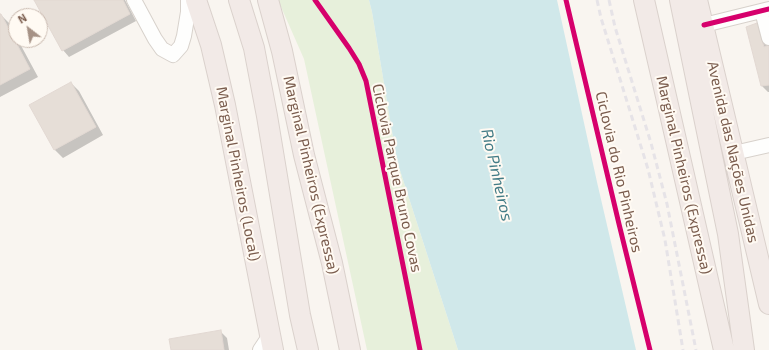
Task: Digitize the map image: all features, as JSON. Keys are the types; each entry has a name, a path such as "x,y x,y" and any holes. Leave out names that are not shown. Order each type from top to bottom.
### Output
{"highway":[{"name":"Marginal Pinheiros (Local)","path":"196,0 211,45 225,105 268,345"},
{"path":"239,0 254,48 267,116 300,314 308,350"},
{"name":"Marginal Pinheiros (Expressa)","path":"268,0 282,51 304,155 332,263 350,350"},
{"name":"Marginal Pinheiros (Expressa)","path":"644,0 724,350"},
{"path":"680,0 728,234 744,350"},
{"name":"Avenida das Nações Unidas","path":"697,0 769,304"}],"street":[{"path":"134,0 162,48 173,55 181,46 184,36 188,12 188,0"},
{"path":"704,25 765,10 769,38"},
{"path":"734,153 769,144"}],"green space":[{"path":"278,0 369,0 397,161 458,350 367,350 304,59"}],"water":[{"name":"Rio Pinheiros","path":"369,0 557,0 636,350 458,350 397,161"}],"building":[{"path":"34,0 123,0 130,14 62,51 48,26 48,8 38,8"},
{"path":"1,14 8,27 8,48 19,48 30,69 0,85"},
{"path":"757,23 764,47 769,45 769,85 761,86 746,27"},
{"path":"71,82 96,127 54,150 29,105"},
{"path":"221,330 224,350 171,350 169,339"}],"railway":[{"path":"597,0 601,18 648,169 665,240 683,350"},
{"path":"609,0 615,27 651,143 667,204 696,350"}],"cycle path":[{"name":"Ciclovia Parque Bruno Covas","path":"315,0 349,48 359,64 366,81 420,350"},
{"name":"Ciclovia do Rio Pinheiros","path":"566,0 650,350"},
{"path":"704,25 769,9"}]}
